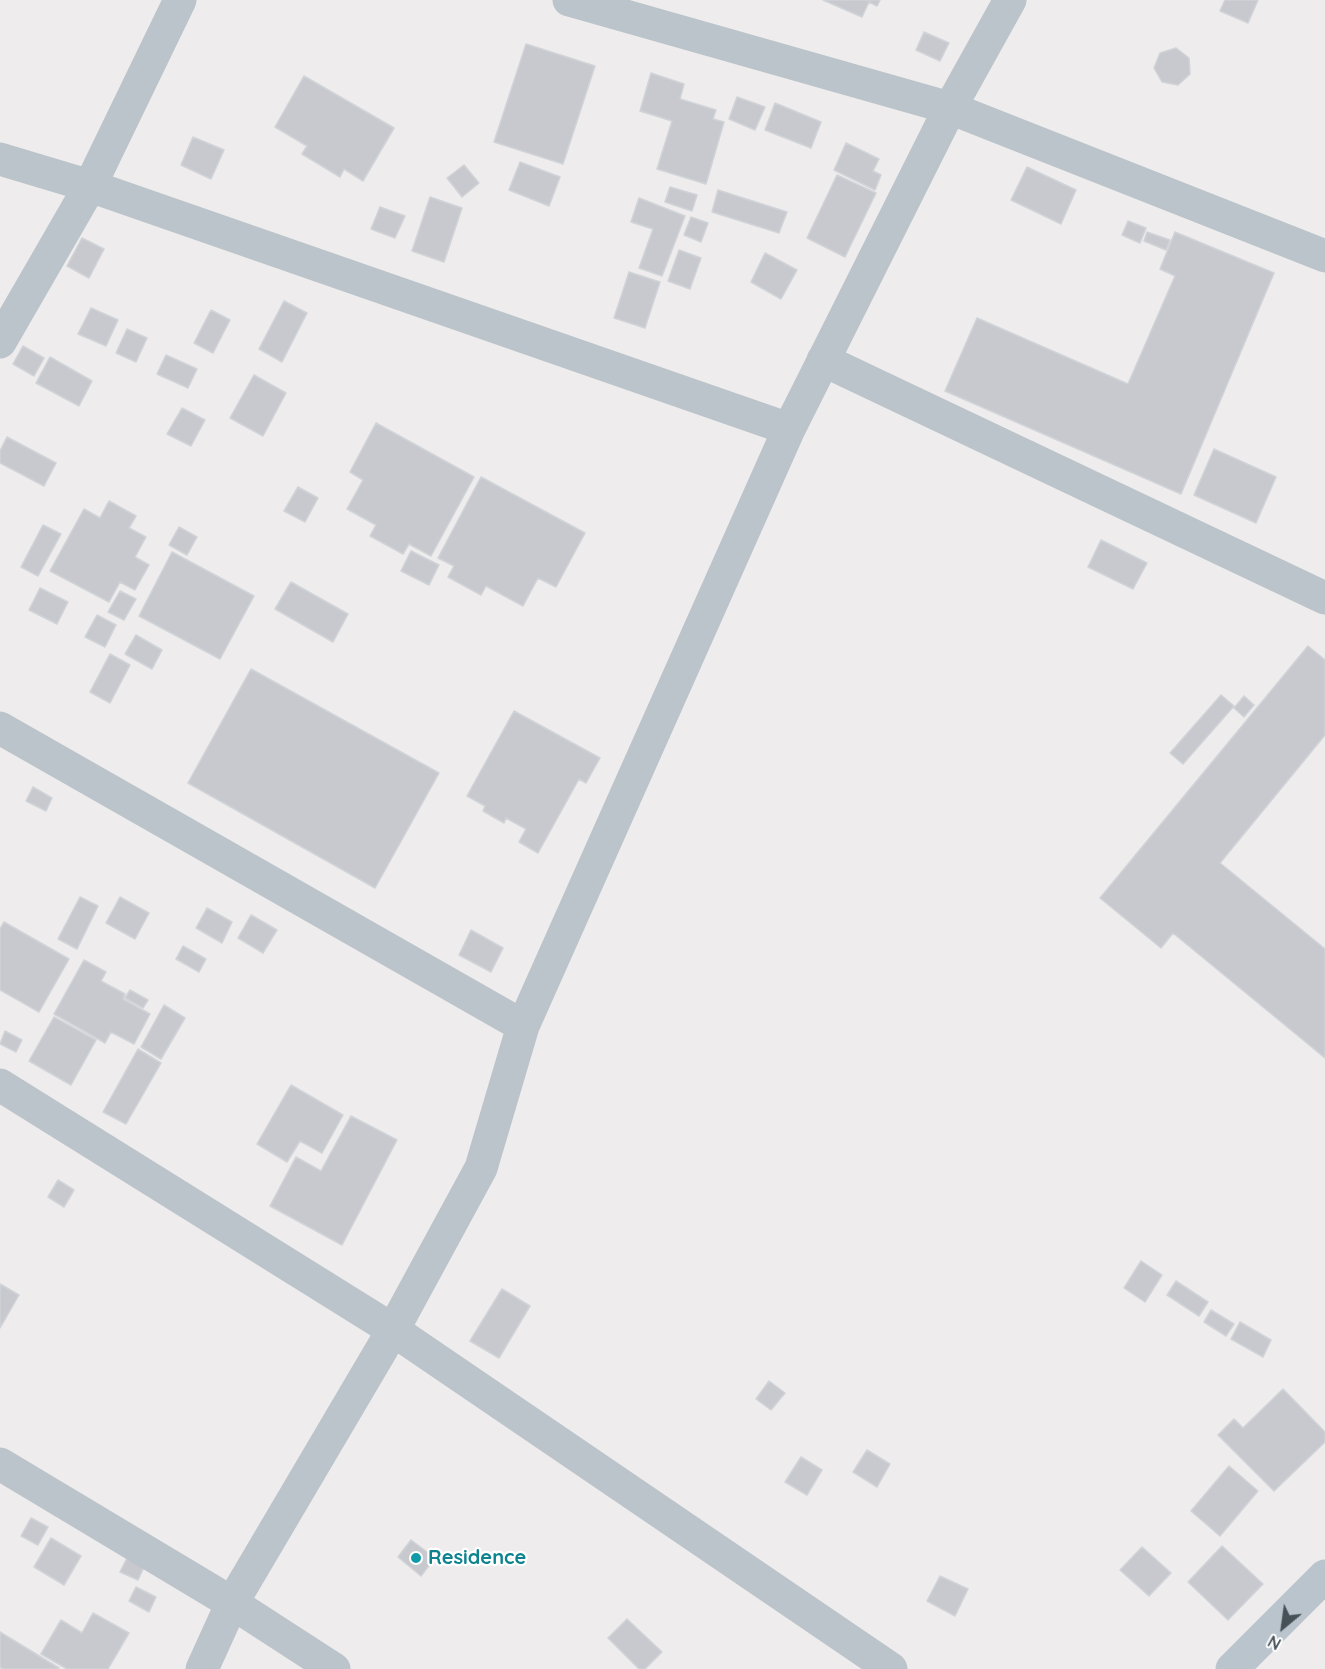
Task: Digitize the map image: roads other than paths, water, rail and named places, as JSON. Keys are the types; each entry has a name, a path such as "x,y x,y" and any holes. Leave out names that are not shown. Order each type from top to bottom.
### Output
{"street":[{"path":"0,342 90,186 180,0"},
{"path":"569,0 950,108 1325,256"},
{"path":"202,1669 231,1603 393,1330 481,1168 523,1026 789,429 950,108 1010,0"},
{"path":"0,159 90,186 789,429"},
{"path":"823,360 1325,598"},
{"path":"0,728 523,1026"},
{"path":"0,1085 393,1330 891,1669"},
{"path":"0,1464 231,1603 334,1669"},
{"path":"1232,1669 1324,1580"}],"place":[{"name":"Residence","path":"416,1558"}]}
